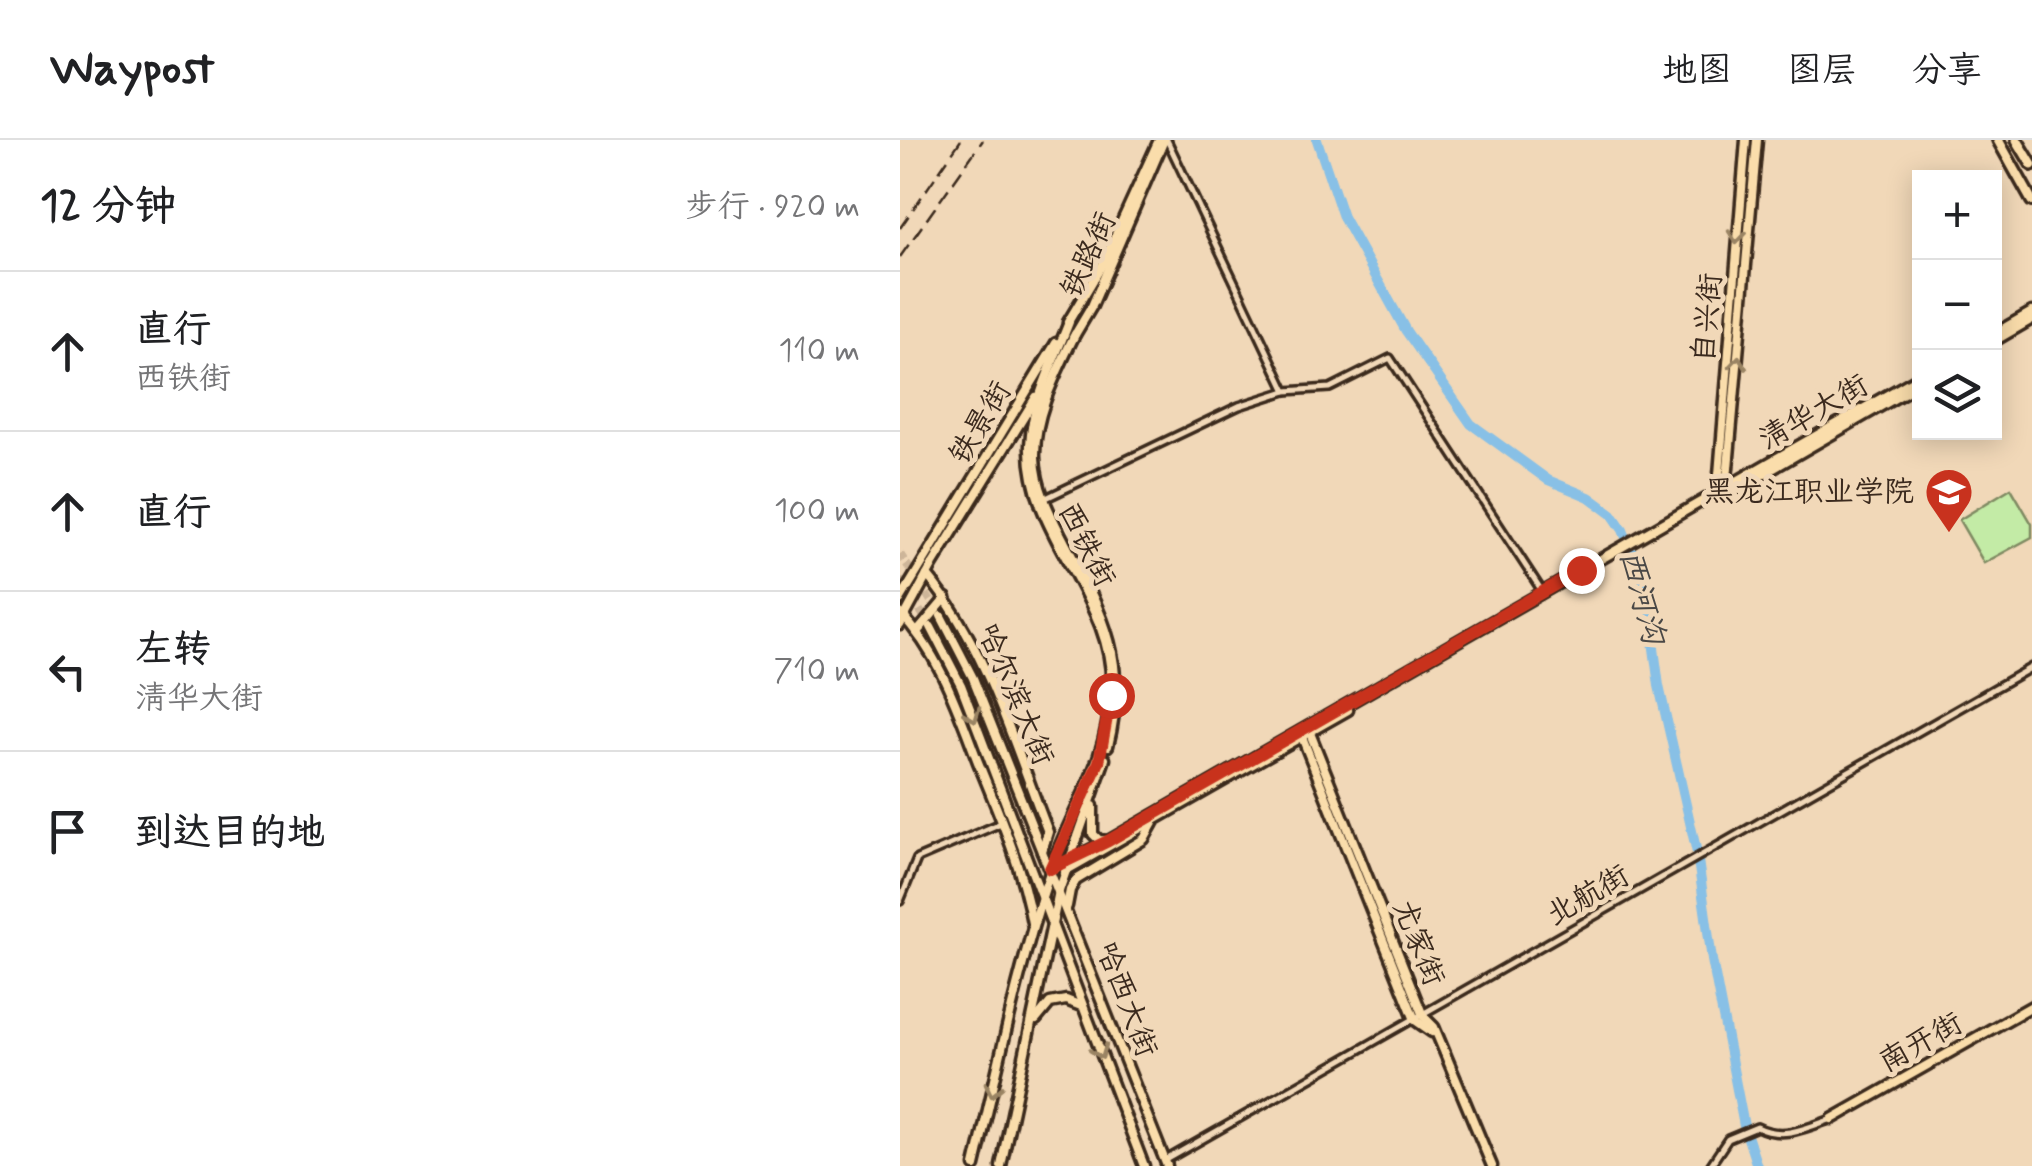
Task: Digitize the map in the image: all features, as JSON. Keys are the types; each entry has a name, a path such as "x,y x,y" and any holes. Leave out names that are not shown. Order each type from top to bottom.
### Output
{"highway":[{"path":"1998,140 2032,201"},
{"path":"2017,140 2032,165"}],"main road":[{"name":"铁路街","path":"1069,322 1102,265 1163,140"},
{"name":"铁路街","path":"1045,383 1092,306 1163,140"},
{"name":"自兴街","path":"1716,498 1746,140"},
{"name":"自兴街","path":"1726,492 1757,140"},
{"path":"2002,333 2032,316"},
{"name":"西铁街","path":"1069,322 1045,383 1031,435 1033,482 1045,518 1102,628 1111,671 1107,727 1093,789"},
{"name":"铁景街","path":"900,600 1069,322"},
{"name":"西铁街","path":"1075,334 1053,383 1035,456 1044,499 1102,613 1117,665 1114,723 1093,789"},
{"name":"铁景街","path":"901,618 1045,383"},
{"name":"清华大街","path":"1050,869 1066,866 1157,820 1912,386"},
{"name":"哈尔滨大街","path":"919,566 946,598 985,672 1048,832"},
{"name":"清华大街","path":"1066,866 1542,592 1582,573"},
{"path":"918,631 946,598"},
{"name":"哈西大街","path":"941,616 973,678 1166,1164"},
{"name":"哈尔滨大街","path":"901,618 918,631 950,691 1024,877 1032,924"},
{"name":"哈西大街","path":"930,627 961,685 1044,894 1052,925 1144,1166"},
{"name":"尤家街","path":"1306,735 1419,1018 1434,1026 1489,1166"},
{"path":"975,1166 1032,924 1050,869 1071,823 1093,789"},
{"path":"1093,789 1093,834 1108,841"},
{"path":"1001,1166 1059,892 1093,789"},
{"path":"1068,916 1068,897 1076,880 1144,839 1157,820"},
{"path":"1037,836 1071,823"},
{"path":"1042,851 1048,832"},
{"path":"1031,1028 1050,1003 1066,1000 1084,1008"},
{"name":"南开街","path":"1832,1119 2032,1006"}],"street":[{"path":"1163,140 1286,391"},
{"path":"1044,499 1239,406 1286,391 1330,388 1390,358 1542,592"},
{"name":"北航街","path":"1166,1164 2032,666"},
{"path":"900,901 917,859 1002,823"},
{"path":"1710,1166 1729,1139 1757,1127 1790,1134 1832,1119"}],"green space":[{"path":"2011,488 2032,524 2032,537 1984,563 1959,520"}],"waterway":[{"name":"西河沟","path":"1317,140 1343,217 1406,331 1471,424 1548,480 1589,497 1612,514 1623,530 1646,588 1659,686 1697,853 1712,960 1744,1126 1757,1166"}],"tunnel":[{"path":"900,554 938,612"},
{"path":"900,580 930,626"}],"railway":[{"path":"900,228 961,140"},
{"path":"900,257 983,140"}],"place":[{"name":"黑龙江职业学院","path":"1949,534"}],"route":[{"path":"1111,695 1099,762 1050,869 1108,841 1581,570"}]}
